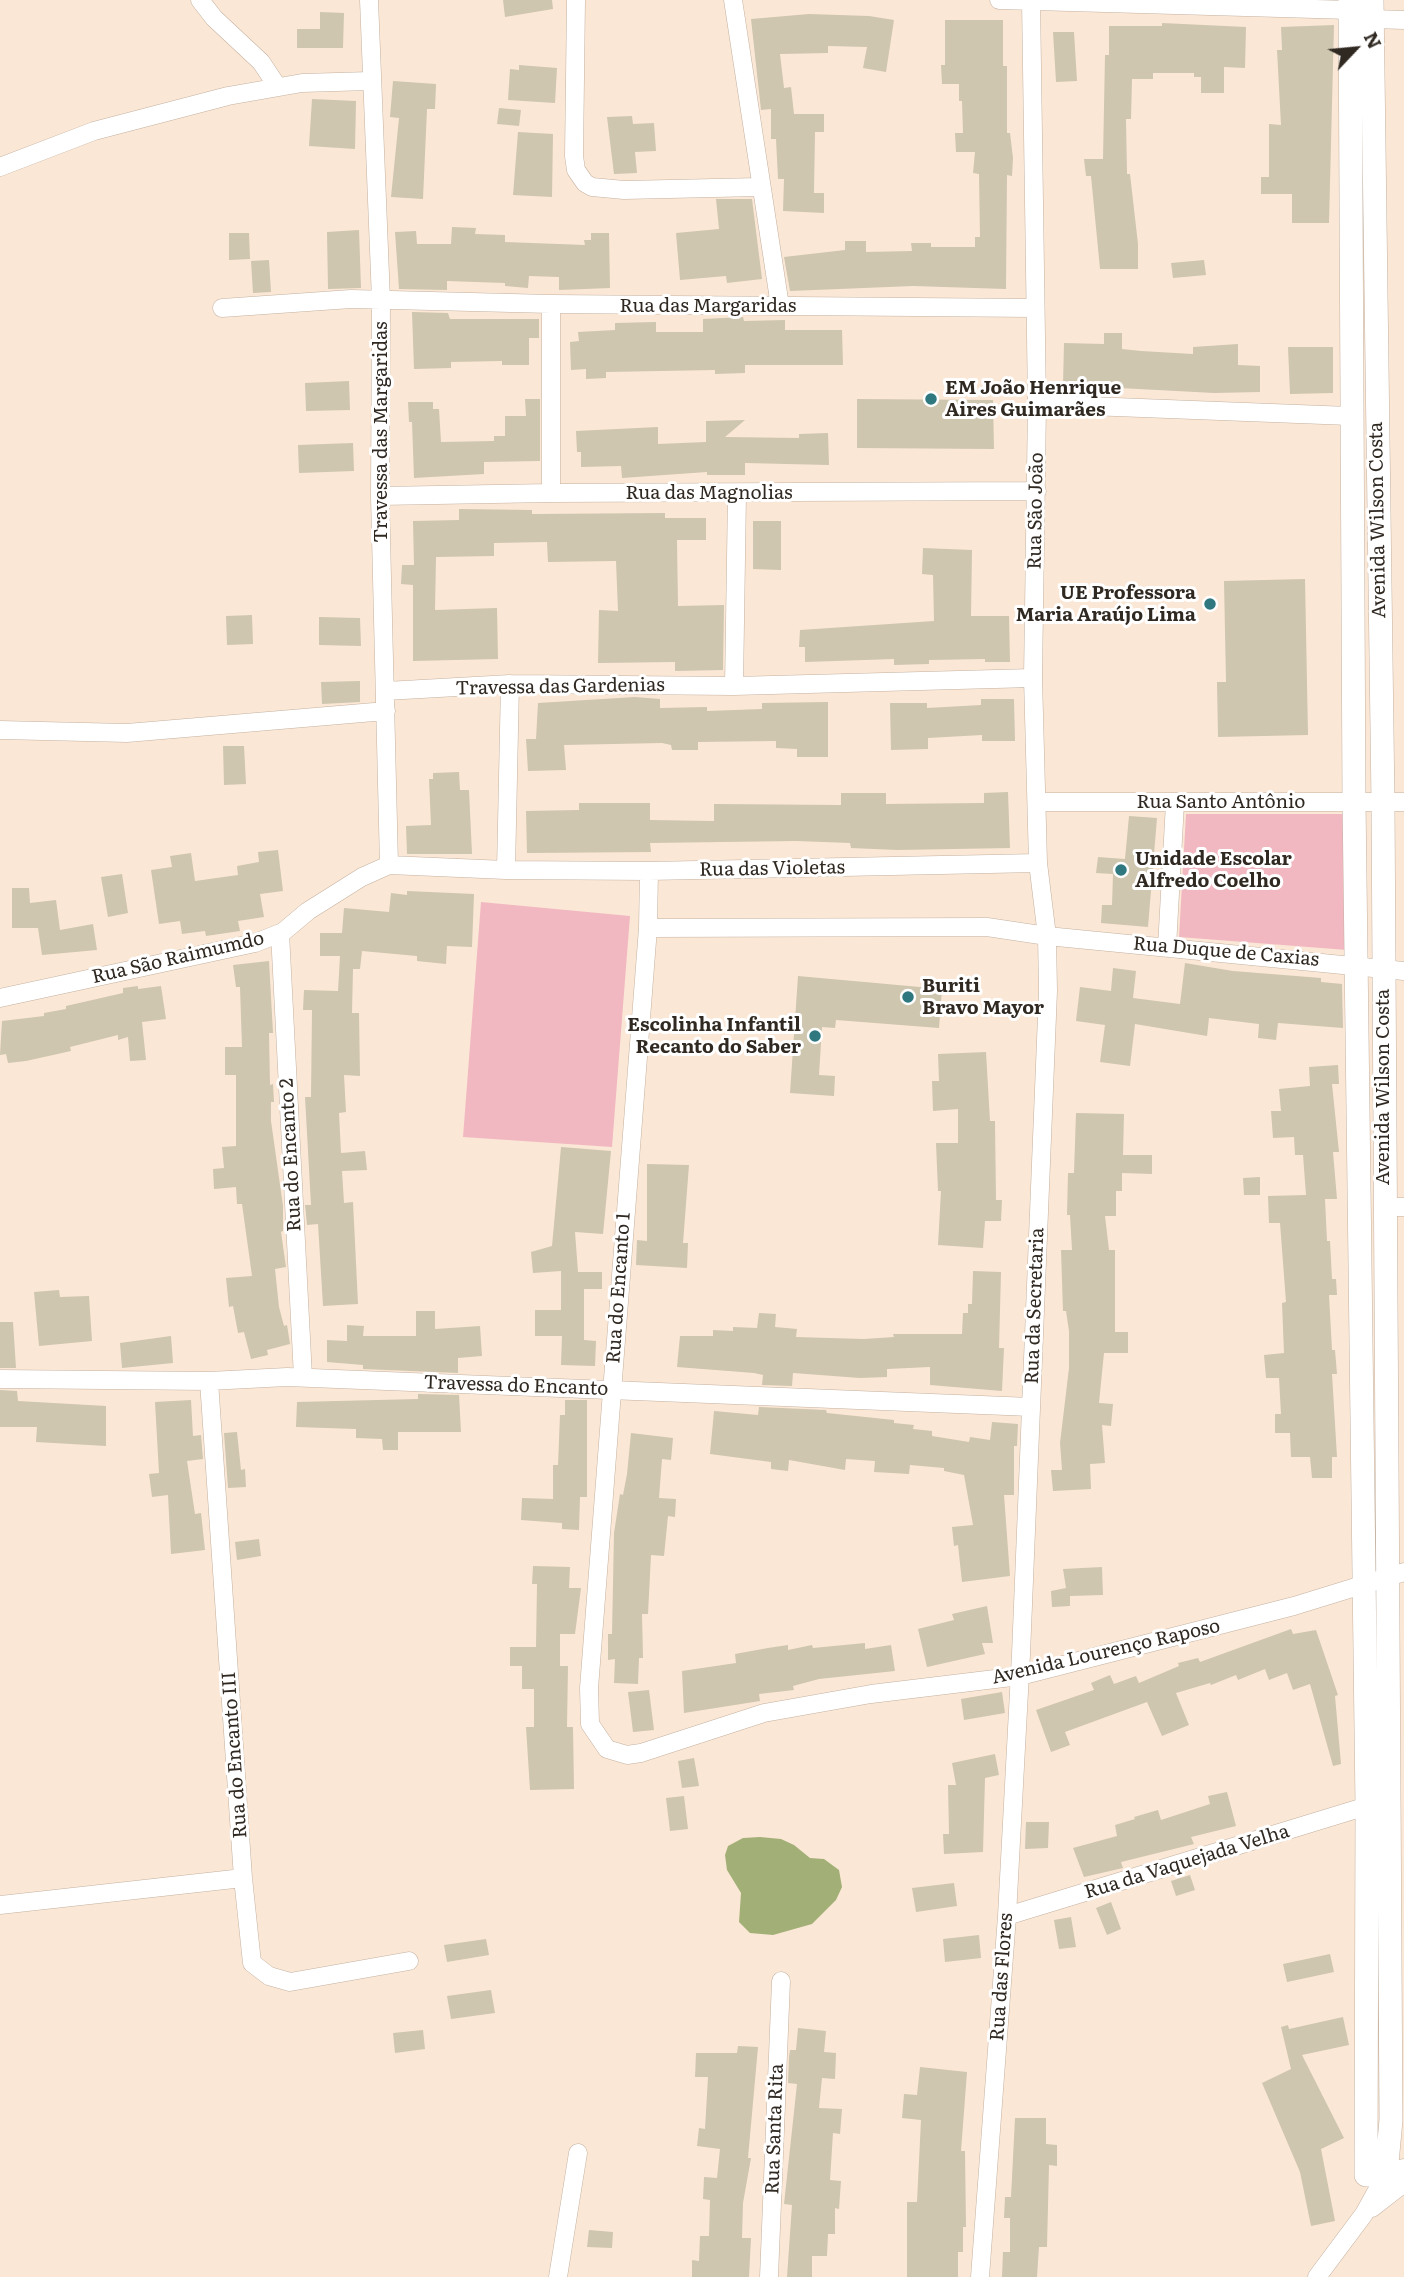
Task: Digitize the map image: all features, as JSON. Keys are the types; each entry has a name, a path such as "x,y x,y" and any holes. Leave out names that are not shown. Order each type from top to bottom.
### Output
{"street":[{"path":"200,0 214,18 261,62 277,86"},
{"name":"Travessa das Margaridas","path":"369,0 370,81 381,300 380,496 389,865"},
{"path":"576,0 574,156 576,170 585,184 624,190 760,187"},
{"path":"733,0 780,306"},
{"path":"999,0 1350,5 1350,416 1367,1806 1390,2175 1317,2277"},
{"name":"Rua São João","path":"1031,0 1037,404 1032,678 1038,863 1047,936"},
{"path":"1372,9 1404,20"},
{"name":"Avenida Wilson Costa","path":"1372,9 1375,352 1393,802 1397,2122 1390,2175"},
{"path":"0,167 94,131 277,86 370,81"},
{"name":"Rua das Margaridas","path":"222,308 339,299 551,304 1035,308"},
{"path":"551,304 551,493"},
{"path":"1351,353 1375,352"},
{"path":"1037,404 1350,416"},
{"name":"Rua das Magnolias","path":"380,496 1037,491"},
{"path":"734,686 737,494"},
{"name":"Travessa das Gardenias","path":"386,691 510,684 734,686 1032,678"},
{"path":"506,870 510,684"},
{"path":"0,730 127,733 386,712"},
{"name":"Rua Santo Antônio","path":"1037,802 1393,802"},
{"path":"1167,947 1175,803"},
{"name":"Rua das Violetas","path":"506,870 649,871 1038,863"},
{"name":"Rua São Raimumdo","path":"0,998 221,952 280,933 362,877 389,865 506,870"},
{"name":"Rua do Encanto 1","path":"641,1753 627,1755 607,1749 594,1732 589,1713 648,928 649,871"},
{"path":"648,928 988,926 1047,936"},
{"name":"Rua do Encanto 2","path":"280,933 303,1377"},
{"name":"Rua Duque de Caxias","path":"1047,936 1393,969"},
{"name":"Rua da Secretaria","path":"1020,1676 1047,936"},
{"name":"Travessa do Encanto","path":"0,1379 209,1381 303,1377 1031,1407"},
{"name":"Rua do Encanto III","path":"209,1381 243,1878 252,1963 268,1976 290,1982 409,1961"},
{"name":"Avenida Lourenço Raposo","path":"641,1753 764,1713 859,1696 1020,1676 1294,1606 1395,1574"},
{"name":"Rua das Flores","path":"980,2277 1007,1916 1020,1676"},
{"name":"Rua da Vaquejada Velha","path":"1007,1916 1367,1806"},
{"path":"0,1905 243,1878"},
{"name":"Rua Santa Rita","path":"769,2277 781,1980"},
{"path":"558,2277 578,2154"}],"shaded area":[{"path":"1186,814 1345,814 1347,950 1179,937"},
{"path":"481,902 630,916 612,1147 463,1137"},
{"path":"743,1838 781,1839 794,1845 810,1858 824,1859 839,1870 842,1887 836,1900 812,1924 773,1935 750,1933 739,1922 741,1893 727,1870 725,1855 728,1846"}],"building":[{"path":"503,0 552,0 553,9 505,17"},
{"path":"320,12 344,13 343,48 297,48 297,29 320,29"},
{"path":"809,14 869,16 894,20 886,72 863,68 867,47 828,46 828,53 780,54 784,88 791,87 794,114 824,114 824,132 815,132 814,193 824,193 824,213 783,211 784,179 778,179 776,139 771,139 771,109 761,110 751,19"},
{"path":"945,20 1003,20 1003,66 1007,66 1007,133 1010,133 1013,158 1012,176 1007,175 1006,289 913,286 790,291 784,257 845,250 845,241 866,241 866,252 912,251 911,243 931,243 931,247 975,247 975,237 980,237 979,174 973,173 975,152 956,152 955,133 963,133 962,101 959,101 959,84 942,84 941,65 945,65"},
{"path":"1162,23 1246,27 1245,68 1224,67 1224,93 1201,93 1201,77 1194,77 1194,73 1153,73 1153,79 1132,79 1131,119 1126,119 1127,174 1130,174 1138,269 1100,269 1091,176 1086,176 1084,159 1103,159 1105,55 1109,55 1109,26 1162,26"},
{"path":"1334,25 1329,223 1292,223 1292,194 1261,194 1261,177 1269,177 1269,124 1281,125 1277,50 1282,50 1281,27"},
{"path":"1053,32 1074,32 1077,81 1056,82"},
{"path":"519,65 557,68 555,103 508,100 510,69 519,70"},
{"path":"393,81 436,84 435,109 427,109 423,199 391,197 399,118 390,117"},
{"path":"312,99 356,101 355,149 309,146"},
{"path":"499,108 521,110 519,126 497,124"},
{"path":"632,116 633,124 654,123 656,151 635,152 637,173 614,174 607,117"},
{"path":"518,132 553,134 552,197 513,195"},
{"path":"716,199 752,199 762,279 727,283 726,276 680,280 676,233 719,229"},
{"path":"452,227 476,228 475,234 505,235 505,242 585,245 584,240 591,240 591,233 609,233 610,288 559,290 559,277 529,276 528,288 505,286 505,283 447,281 447,290 399,289 395,232 416,231 417,244 451,244"},
{"path":"359,230 361,288 328,289 327,232"},
{"path":"229,233 249,233 250,259 229,260"},
{"path":"269,260 271,292 253,293 251,261"},
{"path":"1204,260 1206,275 1173,278 1171,263"},
{"path":"412,312 448,313 450,319 539,319 539,338 529,338 529,365 502,365 502,361 451,362 451,368 414,369"},
{"path":"743,317 744,321 785,320 785,330 842,330 843,365 745,365 745,373 715,374 715,370 606,372 606,378 586,379 586,369 571,370 570,342 579,341 578,332 615,330 615,323 656,322 656,332 703,332 703,319"},
{"path":"1104,333 1122,333 1122,349 1141,351 1193,354 1193,347 1238,344 1238,365 1260,366 1260,392 1214,393 1063,385 1064,343 1104,344"},
{"path":"1288,347 1333,347 1333,393 1290,394"},
{"path":"349,381 350,410 306,411 305,383"},
{"path":"525,399 540,399 540,461 484,462 484,474 414,478 412,422 409,422 408,402 433,402 433,409 439,409 441,442 494,441 494,436 505,436 505,416 526,416"},
{"path":"857,399 993,400 994,449 857,448"},
{"path":"745,420 725,437 799,438 799,434 828,433 829,465 745,463 745,475 707,475 707,472 622,478 621,466 581,467 581,452 577,452 576,431 658,427 658,444 706,442 706,421"},
{"path":"353,443 354,471 299,473 298,445"},
{"path":"459,509 532,510 532,514 665,513 665,518 706,518 706,540 677,540 678,606 724,605 723,670 675,671 675,662 598,663 599,610 618,611 616,561 548,562 547,542 494,543 494,556 436,557 435,610 497,608 498,659 413,661 413,585 401,584 402,565 414,565 413,521 459,520"},
{"path":"753,521 781,521 781,570 753,569"},
{"path":"923,548 972,550 971,616 1009,616 1010,662 985,662 985,659 929,660 929,664 894,665 894,659 805,662 805,647 799,647 800,630 934,621 933,575 922,574"},
{"path":"1305,579 1308,735 1218,737 1217,682 1226,682 1224,581"},
{"path":"252,615 253,644 227,645 226,616"},
{"path":"319,617 360,618 361,646 319,645"},
{"path":"360,681 360,702 322,704 321,682"},
{"path":"635,697 660,699 660,708 707,707 707,711 762,709 762,703 828,702 828,757 797,757 797,749 776,748 776,741 698,742 698,750 672,750 671,745 662,743 564,745 566,770 528,771 526,739 536,739 538,703"},
{"path":"981,699 1014,699 1015,741 982,741 982,735 928,738 928,749 891,750 890,703 927,703 927,708 981,705"},
{"path":"223,746 244,746 246,784 224,785"},
{"path":"459,772 460,790 469,790 472,854 407,854 406,826 431,825 429,779 433,779 433,773"},
{"path":"1008,792 1010,848 897,850 851,848 850,843 796,841 650,843 651,852 527,853 526,811 579,810 579,803 650,803 650,820 714,821 714,804 841,805 841,793 886,793 886,804 984,803 984,793"},
{"path":"1129,816 1157,818 1148,927 1101,923 1102,905 1112,905 1113,874 1096,873 1098,857 1125,859"},
{"path":"278,850 283,891 260,894 264,917 238,921 240,931 206,936 205,931 182,934 180,921 159,924 151,870 172,867 170,856 191,853 195,881 238,875 237,866 259,862 258,852"},
{"path":"122,874 128,913 108,917 101,877"},
{"path":"12,888 29,888 30,903 56,900 60,930 93,924 97,950 42,955 38,928 12,928"},
{"path":"407,891 474,894 472,947 447,946 446,964 417,961 417,956 362,951 360,969 353,969 352,1013 359,1013 360,1076 344,1075 346,1112 339,1113 341,1153 365,1151 367,1170 342,1171 344,1203 353,1202 358,1304 323,1306 318,1224 307,1225 305,1205 311,1205 305,1097 311,1097 312,1010 303,1010 304,990 338,991 340,956 320,956 320,933 342,933 344,908 389,912 391,893 407,895"},
{"path":"269,961 273,1033 269,1033 270,1085 273,1084 274,1102 271,1102 271,1121 283,1206 281,1232 286,1267 275,1269 279,1307 284,1326 287,1325 290,1344 267,1350 268,1355 251,1359 244,1332 238,1333 233,1306 229,1307 226,1278 252,1276 242,1204 237,1204 236,1187 214,1189 213,1169 224,1168 222,1147 236,1146 236,1075 225,1075 225,1047 242,1047 240,987 236,987 233,965"},
{"path":"1185,963 1233,971 1321,978 1321,982 1342,984 1343,1028 1278,1023 1276,1040 1258,1038 1259,1024 1209,1018 1207,1036 1135,1024 1130,1066 1100,1062 1105,1025 1076,1021 1080,987 1111,991 1113,968 1136,971 1133,998 1180,1004"},
{"path":"798,976 942,989 939,1028 836,1020 835,1028 822,1027 819,1075 835,1076 834,1096 790,1093"},
{"path":"138,986 138,989 161,986 166,1019 142,1022 146,1060 130,1061 128,1037 118,1040 118,1035 70,1047 71,1051 26,1061 8,1063 6,1054 0,1055 2,1021 44,1016 44,1013 123,993 123,988"},
{"path":"986,1052 990,1121 995,1121 996,1200 1002,1200 1001,1221 985,1221 983,1248 938,1245 941,1191 938,1191 936,1143 958,1143 958,1109 933,1111 932,1081 939,1081 938,1054"},
{"path":"1338,1065 1339,1084 1332,1084 1339,1152 1333,1152 1337,1199 1325,1199 1327,1241 1330,1241 1332,1279 1336,1279 1337,1295 1329,1295 1332,1350 1335,1350 1337,1374 1332,1374 1337,1457 1332,1457 1332,1478 1312,1478 1310,1457 1291,1457 1290,1433 1275,1433 1275,1414 1281,1414 1279,1378 1266,1378 1264,1355 1284,1353 1282,1303 1286,1302 1280,1223 1269,1223 1268,1196 1306,1195 1303,1155 1295,1155 1294,1137 1273,1138 1271,1111 1281,1111 1279,1089 1310,1086 1309,1067"},
{"path":"1076,1113 1124,1114 1123,1155 1152,1155 1152,1174 1122,1173 1122,1191 1116,1191 1116,1216 1105,1216 1109,1250 1115,1250 1115,1332 1128,1332 1128,1353 1104,1353 1099,1403 1113,1404 1111,1426 1102,1425 1105,1463 1090,1464 1091,1489 1053,1491 1051,1470 1062,1470 1060,1443 1069,1368 1069,1331 1066,1311 1063,1311 1061,1250 1072,1250 1070,1215 1067,1215 1068,1173 1074,1173"},
{"path":"561,1147 611,1151 603,1234 575,1232 578,1272 602,1272 602,1289 584,1289 584,1340 596,1341 595,1366 561,1365 562,1336 535,1336 535,1310 561,1310 561,1271 533,1273 531,1252 552,1246"},
{"path":"647,1164 689,1165 683,1243 688,1243 687,1268 636,1265 637,1240 647,1241"},
{"path":"1260,1177 1260,1195 1244,1195 1243,1178"},
{"path":"973,1271 1001,1272 999,1348 1004,1348 1002,1391 930,1385 930,1367 887,1369 887,1377 860,1378 793,1373 792,1386 762,1385 763,1375 754,1373 677,1367 680,1336 713,1336 713,1330 733,1331 733,1327 757,1328 759,1313 776,1314 775,1327 797,1329 796,1337 864,1339 894,1337 893,1334 962,1334 963,1313 968,1313 968,1304 972,1304"},
{"path":"59,1290 60,1297 89,1296 92,1341 39,1346 34,1292"},
{"path":"416,1311 435,1311 435,1329 480,1326 482,1356 458,1358 458,1373 363,1369 363,1365 327,1362 327,1340 347,1341 347,1325 364,1326 363,1336 416,1336"},
{"path":"0,1322 13,1322 16,1368 0,1368"},
{"path":"171,1336 173,1363 122,1368 120,1343"},
{"path":"0,1390 17,1391 18,1401 106,1406 106,1446 36,1442 37,1427 0,1427"},
{"path":"418,1394 459,1395 461,1432 398,1432 398,1450 383,1450 382,1439 356,1438 356,1429 296,1427 297,1402 418,1399"},
{"path":"191,1400 193,1436 201,1435 203,1459 187,1461 195,1514 201,1513 205,1550 171,1554 168,1495 152,1497 149,1474 159,1473 155,1402"},
{"path":"565,1400 587,1400 587,1497 580,1497 579,1530 562,1529 562,1523 521,1520 522,1498 553,1499 553,1465 558,1465 560,1415 565,1415"},
{"path":"759,1407 826,1410 827,1413 894,1420 894,1423 914,1425 913,1429 932,1431 932,1436 969,1442 970,1437 990,1440 992,1422 1018,1424 1017,1446 1014,1446 1014,1495 1004,1495 1010,1576 962,1582 958,1545 954,1546 952,1527 973,1525 964,1475 944,1471 944,1468 910,1465 909,1474 874,1472 875,1461 846,1459 845,1470 789,1460 788,1471 771,1469 771,1462 710,1454 714,1411 758,1415"},
{"path":"237,1432 241,1470 245,1469 246,1487 228,1488 224,1433"},
{"path":"631,1433 673,1438 671,1460 662,1459 659,1498 676,1499 675,1517 668,1516 664,1556 651,1555 648,1614 642,1614 643,1658 639,1658 638,1684 614,1683 615,1659 608,1660 608,1634 612,1634 614,1533 620,1494 623,1495 627,1474"},
{"path":"259,1539 261,1556 237,1560 235,1542"},
{"path":"533,1566 570,1567 569,1588 581,1588 575,1634 560,1634 560,1666 568,1666 567,1727 573,1727 574,1789 530,1790 526,1727 534,1727 534,1689 522,1689 522,1666 510,1666 510,1647 536,1647 537,1584 532,1584"},
{"path":"1102,1567 1103,1595 1070,1596 1070,1606 1052,1607 1051,1591 1066,1588 1063,1569"},
{"path":"987,1606 993,1643 982,1643 985,1654 927,1667 918,1629 954,1620 952,1614"},
{"path":"1291,1629 1293,1634 1316,1630 1338,1695 1335,1696 1341,1764 1333,1766 1310,1684 1293,1690 1287,1673 1269,1680 1265,1669 1238,1680 1236,1675 1211,1685 1210,1683 1176,1693 1189,1725 1162,1736 1147,1702 1065,1732 1070,1745 1051,1752 1036,1710 1094,1690 1091,1683 1110,1675 1114,1684 1136,1676 1139,1683 1179,1666 1178,1663 1198,1658 1200,1662"},
{"path":"865,1643 865,1649 891,1645 895,1671 819,1679 793,1686 794,1690 759,1694 760,1701 684,1713 682,1671 736,1663 735,1654 768,1648 788,1645 788,1650 812,1645 813,1648"},
{"path":"649,1690 654,1730 633,1732 628,1692"},
{"path":"1002,1692 1005,1713 964,1720 961,1699"},
{"path":"995,1754 999,1775 985,1778 983,1852 944,1854 943,1834 949,1834 948,1785 956,1785 952,1763"},
{"path":"694,1758 699,1786 682,1788 678,1761"},
{"path":"1227,1792 1236,1826 1191,1837 1194,1844 1121,1862 1123,1868 1084,1877 1073,1848 1117,1836 1115,1825 1135,1819 1134,1817 1158,1810 1161,1820 1210,1804 1208,1796"},
{"path":"684,1796 688,1829 670,1831 666,1798"},
{"path":"1026,1822 1049,1822 1048,1848 1025,1849"},
{"path":"1190,1875 1195,1890 1176,1896 1171,1881"},
{"path":"954,1883 957,1906 916,1912 912,1888"},
{"path":"1111,1902 1121,1929 1107,1935 1096,1908"},
{"path":"1071,1917 1076,1947 1059,1949 1054,1920"},
{"path":"979,1935 981,1958 945,1962 943,1939"},
{"path":"486,1939 489,1955 447,1962 444,1945"},
{"path":"1330,1954 1334,1972 1287,1982 1283,1964"},
{"path":"491,1990 495,2013 451,2019 447,1996"},
{"path":"1343,2017 1349,2045 1302,2055 1344,2138 1321,2149 1335,2221 1311,2226 1300,2172 1262,2083 1291,2069 1281,2027 1288,2025 1289,2029"},
{"path":"798,2028 826,2031 824,2052 836,2053 835,2079 822,2078 819,2108 842,2109 840,2134 833,2133 830,2180 841,2181 839,2209 835,2208 835,2234 828,2234 827,2256 812,2256 812,2277 787,2277 792,2205 784,2204 797,2084 788,2083 789,2057 790,2050 796,2050"},
{"path":"423,2030 425,2049 395,2053 393,2033"},
{"path":"738,2046 758,2047 748,2158 751,2158 743,2203 742,2238 751,2238 749,2277 692,2277 692,2260 699,2261 700,2236 709,2236 710,2200 703,2199 704,2177 717,2178 720,2149 697,2146 699,2128 705,2129 708,2077 695,2077 696,2053 737,2053"},
{"path":"920,2067 967,2072 961,2151 965,2151 966,2227 963,2227 963,2252 958,2252 958,2277 907,2277 907,2202 917,2202 921,2120 902,2118 904,2094 917,2095"},
{"path":"1015,2118 1046,2118 1046,2144 1057,2145 1057,2166 1049,2165 1047,2247 1039,2247 1037,2277 1002,2277 1003,2252 1010,2252 1010,2218 1004,2218 1005,2197 1011,2197"},
{"path":"589,2230 613,2232 612,2248 587,2247"}],"place":[{"name":"EM João Henrique Aires Guimarães","path":"931,399"},
{"name":"UE Professora Maria Araújo Lima","path":"1210,604"},
{"name":"Unidade Escolar Alfredo Coelho","path":"1121,870"},
{"name":"Buriti Bravo Mayor","path":"908,997"},
{"name":"Escolinha Infantil Recanto do Saber","path":"815,1036"}]}
